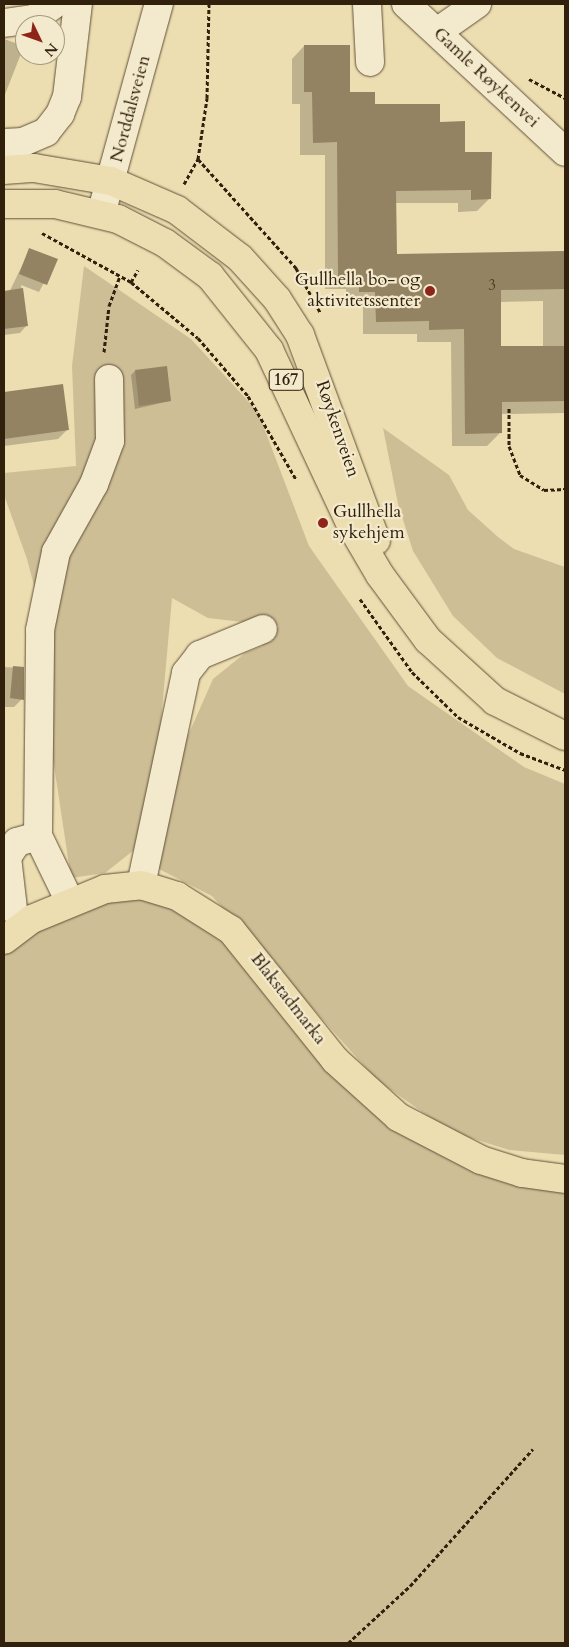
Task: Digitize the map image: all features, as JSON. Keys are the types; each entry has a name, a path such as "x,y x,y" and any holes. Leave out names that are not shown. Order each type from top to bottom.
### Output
{"main road":[{"name":"Røykenveien","path":"4,170 34,168 111,182 177,210 209,232 261,279 290,318 318,373 403,606"},
{"name":"Røykenveien","path":"4,204 55,204 101,214 136,227 198,266 252,323 296,400 353,529 403,606 444,658 478,688 565,736"},
{"name":"Blakstadmarka","path":"4,940 69,900 141,885 177,896 231,930 335,1060 398,1117 481,1160 522,1173 565,1179"}],"street":[{"path":"4,23 34,19 55,4"},
{"path":"4,143 23,142 46,132 67,97 78,4"},
{"name":"Norddalsveien","path":"101,214 159,4"},
{"path":"367,4 370,62"},
{"name":"Gamle Røykenvei","path":"406,4 565,152"},
{"path":"437,32 477,4"},
{"path":"69,900 38,836 40,630 56,552 94,484 110,441 109,379"},
{"path":"141,885 186,673 200,655 263,629"},
{"path":"12,909 7,857 17,842 38,836"}],"path":[{"path":"181,190 198,159 207,98 209,4"},
{"path":"198,159 296,268 324,321"},
{"path":"36,231 131,282 226,366 278,444 300,487"},
{"path":"131,282 138,270"},
{"path":"109,379 102,339 120,276"},
{"path":"509,408 510,446 520,475 544,490 565,489"},
{"path":"359,596 412,672 446,707 520,753 565,770"},
{"path":"348,1643 410,1586 533,1449"}],"shaded area":[{"path":"84,266 191,339 258,412 309,546 408,686 524,767 565,784 565,1155 509,1150 449,1131 376,1079 212,896 151,865 186,740 213,679 245,653 262,646 279,626 208,618 172,598 158,755 134,850 105,873 71,878 48,726 51,650 27,559 4,495 4,473 76,466 72,366"},
{"path":"383,428 449,475 468,510 498,537 514,549 565,567 565,694 497,658 453,616 413,551 398,504"},
{"path":"126,881 208,919 435,1144 565,1176 565,1643 4,1643 4,936"}],"building":[{"name":"Gullhella bo- og aktivitetssenter","path":"304,45 350,45 350,92 375,92 375,104 440,104 440,122 465,121 465,152 492,152 491,199 471,200 471,190 396,191 397,254 565,251 565,289 501,290 501,346 565,346 565,401 502,402 502,433 465,434 464,329 429,330 429,321 376,322 375,292 359,292 359,276 338,277 337,142 313,143 312,92 304,92"},
{"path":"29,248 58,259 47,285 19,274"},
{"path":"23,288 28,326 4,329 4,291"},
{"path":"167,366 171,401 139,406 135,370"},
{"path":"63,384 69,430 4,439 4,392"},
{"path":"13,666 24,667 24,700 10,698"}],"place":[{"name":"Gullhella bo- og aktivitetssenter","path":"430,291"},
{"name":"Gullhella sykehjem","path":"323,523"}]}
